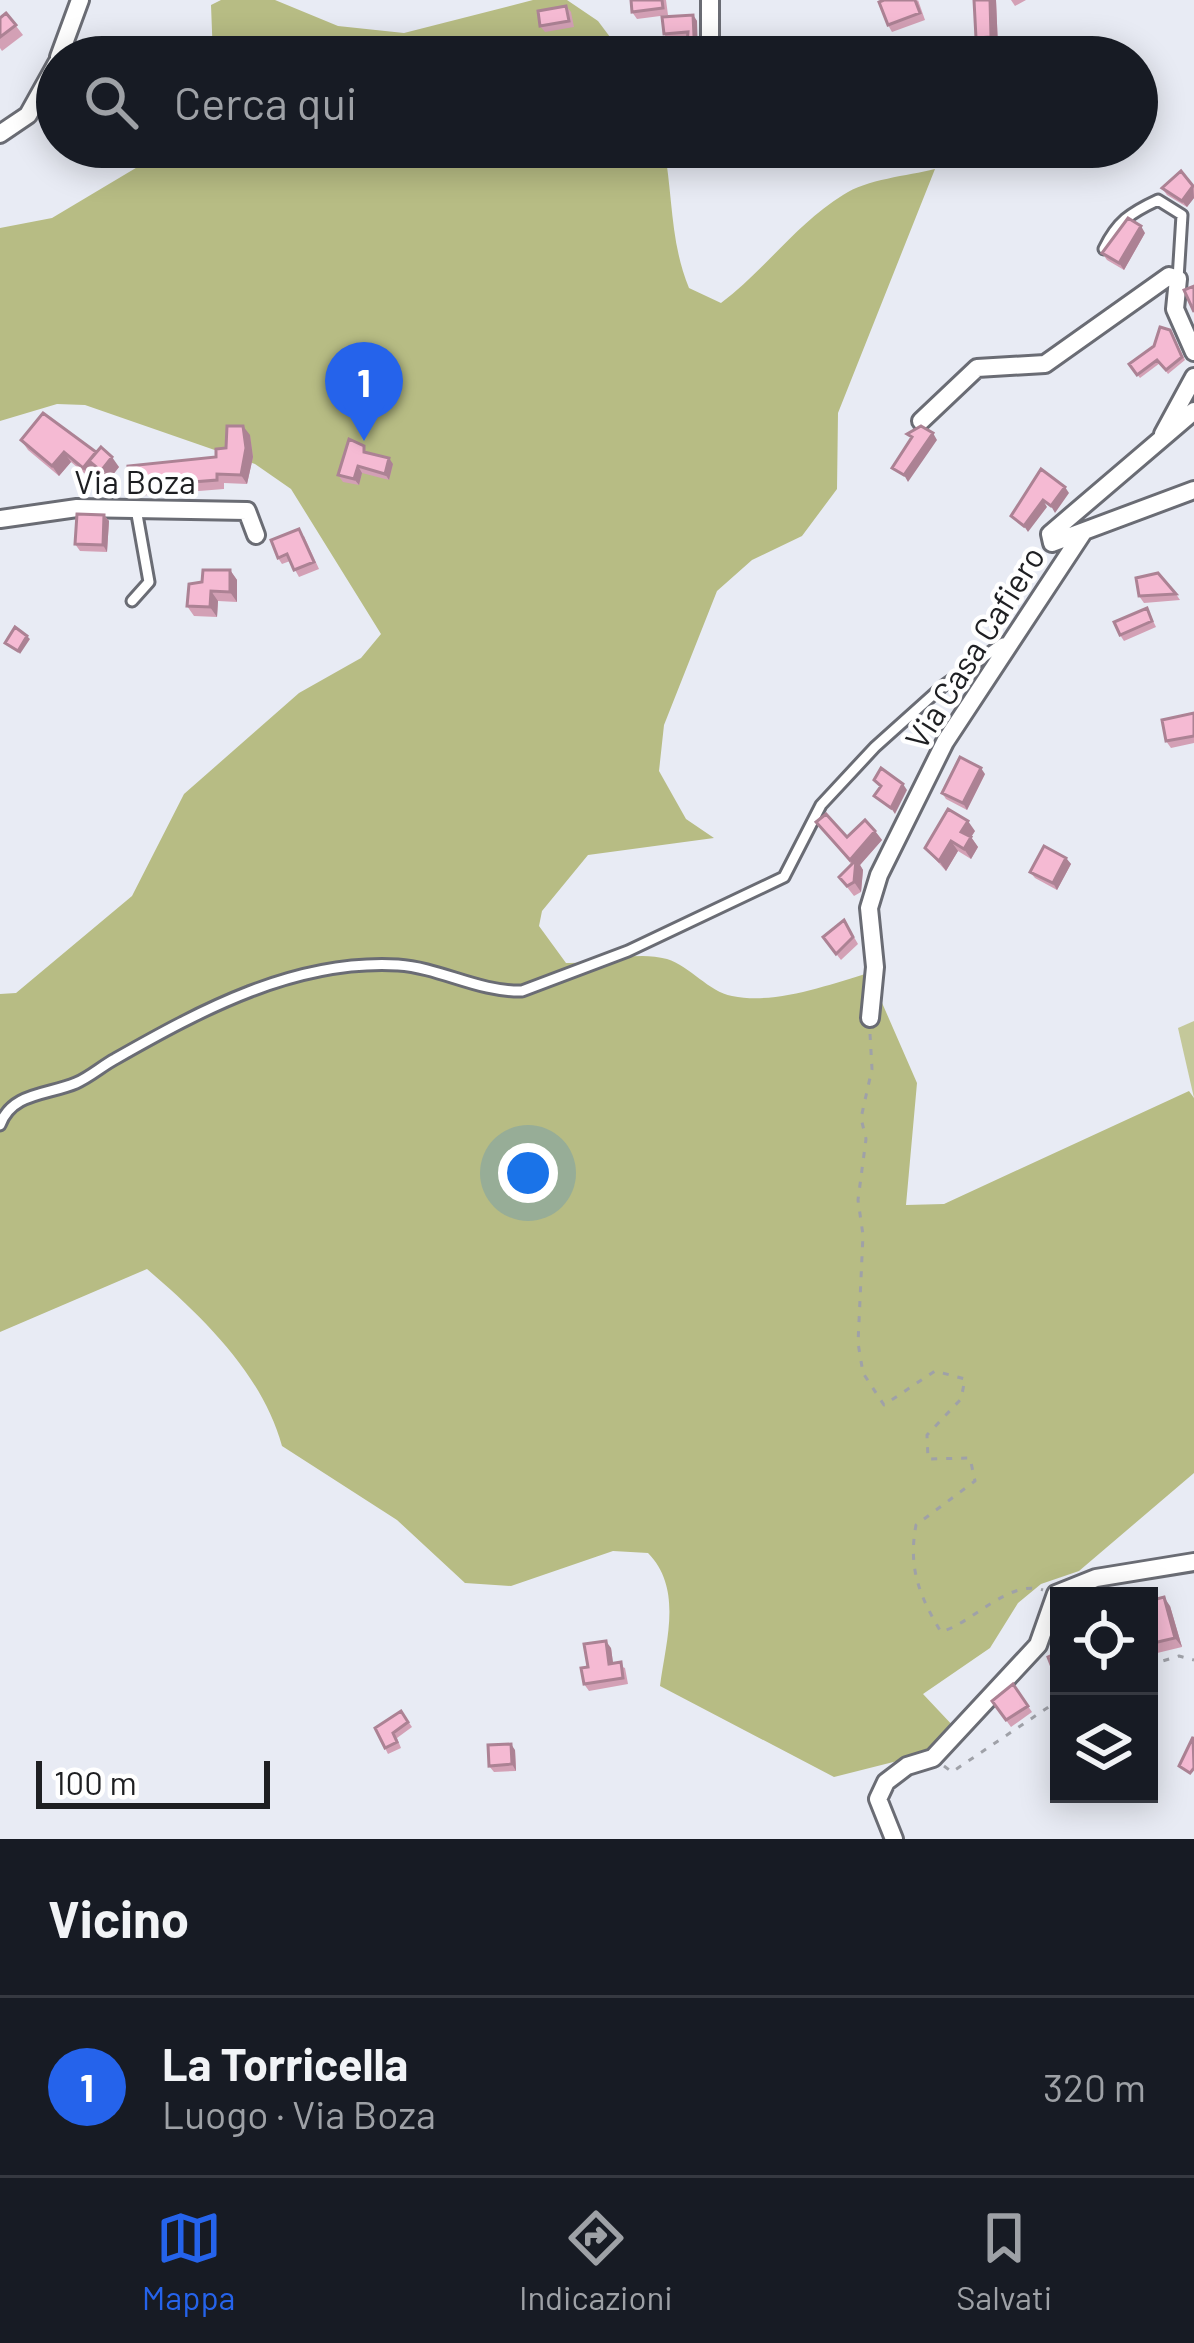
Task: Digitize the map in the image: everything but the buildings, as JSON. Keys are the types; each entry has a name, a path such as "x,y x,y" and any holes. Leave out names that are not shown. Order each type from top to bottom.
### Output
{"street":[{"path":"67,36 80,0"},
{"path":"710,0 710,36"},
{"path":"0,134 28,115 36,100"},
{"path":"921,421 977,368 1045,364 1078,346 1155,281 1169,276 1178,279 1175,308 1194,352"},
{"path":"1162,436 1194,377"},
{"name":"Via Casa Cafiero","path":"1084,530 1052,542 1050,534 1194,411"},
{"path":"1084,530 1194,490"},
{"name":"Via Boza","path":"0,519 76,508 247,511 256,535"},
{"name":"Via Casa Cafiero","path":"870,1018 875,967 869,908 879,875 945,742 1084,530"},
{"path":"1074,1587 1096,1578 1194,1562"},
{"path":"894,1839 878,1799 886,1782 907,1766 934,1758 1038,1645 1050,1611"}],"lane":[{"path":"1104,249 1116,224 1158,200 1182,215 1178,279"},
{"path":"132,601 149,582 136,509"},
{"path":"0,1125 4,1114 33,1094 75,1083 250,988 343,969 400,965 494,992 522,992 747,899 784,878 821,805 875,747 943,686 1008,640"}],"path":[{"path":"870,1018 872,1069 861,1118 866,1139 858,1200 863,1235 858,1343 863,1373 884,1405 935,1371 965,1378 961,1399 927,1435 928,1459 970,1458 975,1481 916,1525 910,1561 922,1601 941,1632 1029,1586 1050,1592"},
{"path":"1158,1662 1179,1656 1194,1660"},
{"path":"934,1758 952,1772 1050,1706"}],"green space":[{"path":"221,0 275,0 338,26 404,33 533,0 567,0 598,21 609,36 212,36 211,5"},
{"path":"136,168 667,168 675,236 689,288 721,303 810,219 843,195 875,182 935,169 838,413 837,489 802,536 752,560 717,591 664,725 659,771 686,819 714,838 588,855 542,911 539,926 566,963 642,956 667,959 732,996 784,996 869,973 917,1083 906,1205 944,1204 1189,1091 1194,1098 1194,1473 1079,1571 1041,1584 1018,1603 990,1648 923,1694 955,1728 929,1753 834,1777 660,1686 669,1599 659,1567 648,1553 613,1551 511,1586 465,1583 397,1520 282,1446 260,1395 228,1348 147,1269 0,1332 0,994 16,993 132,896 184,794 299,693 361,658 381,634 291,489 255,464 85,405 57,404 0,421 0,228 52,218"},
{"path":"1194,1021 1194,1098 1178,1028"}],"place":[{"name":"La Torricella","path":"364,441"}]}
